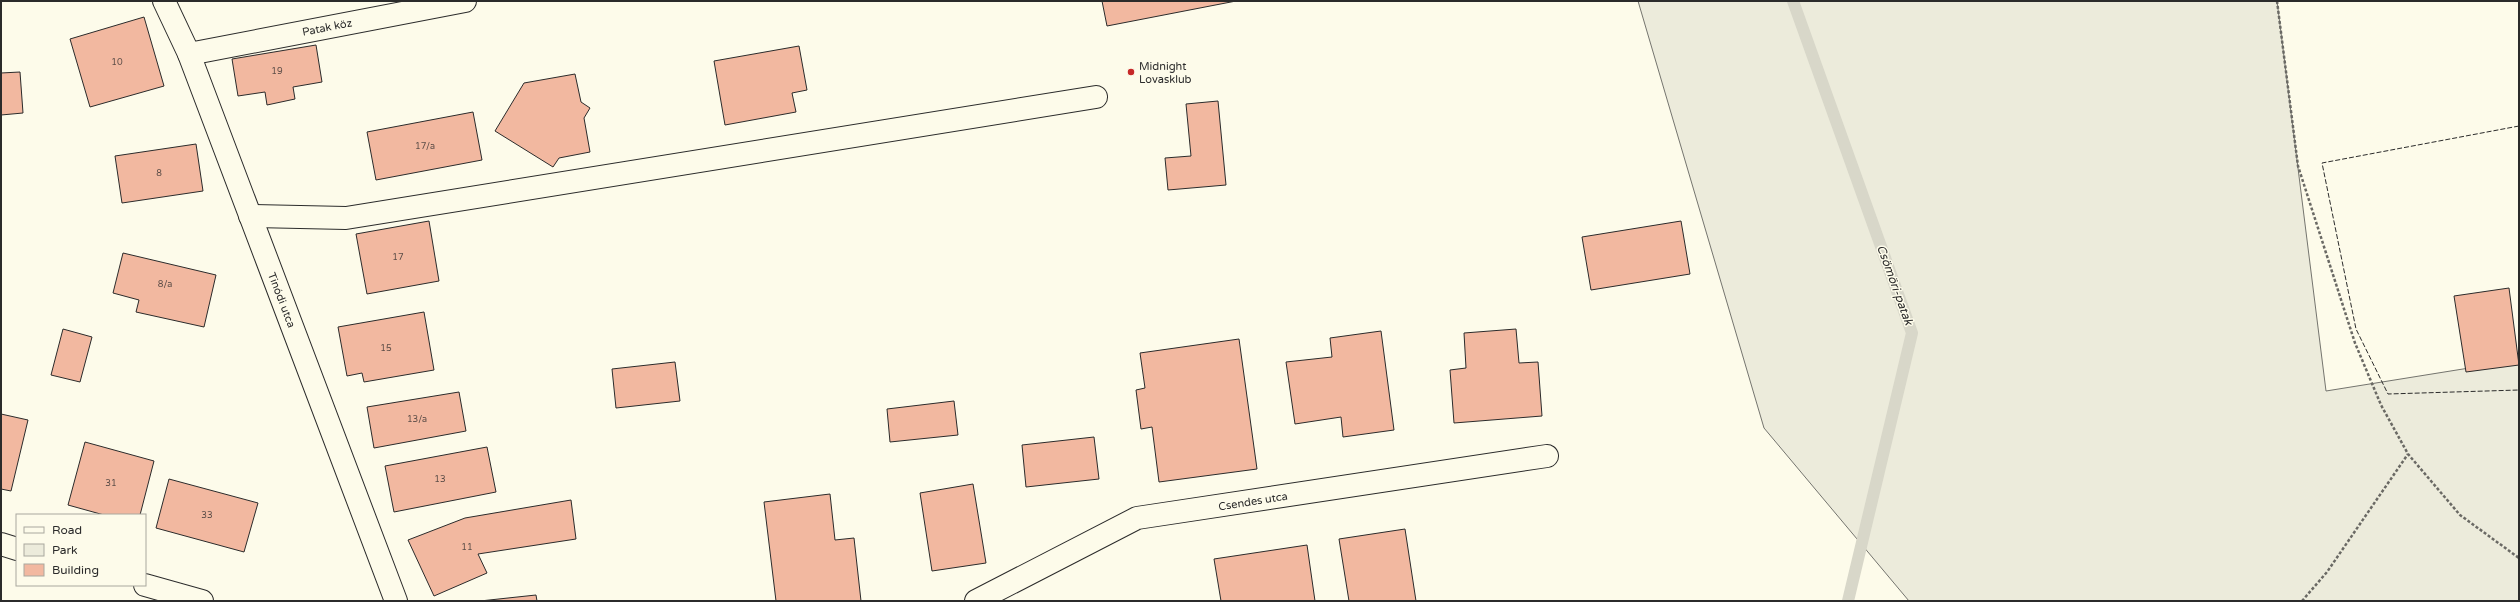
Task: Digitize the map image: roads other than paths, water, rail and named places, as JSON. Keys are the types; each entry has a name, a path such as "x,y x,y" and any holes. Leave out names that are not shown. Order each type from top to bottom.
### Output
{"street":[{"name":"Tinódi utca","path":"164,1 189,54 396,601"},
{"name":"Patak köz","path":"189,54 465,1"},
{"path":"250,216 346,218 1096,97"},
{"name":"Csendes utca","path":"976,601 1137,518 1547,456"},
{"path":"1,544 16,549"},
{"path":"146,585 202,601"}],"waterway":[{"name":"Csömöri-patak","path":"1793,1 1912,333 1848,601"}],"place":[{"name":"Midnight Lovasklub","path":"1131,72"}]}
